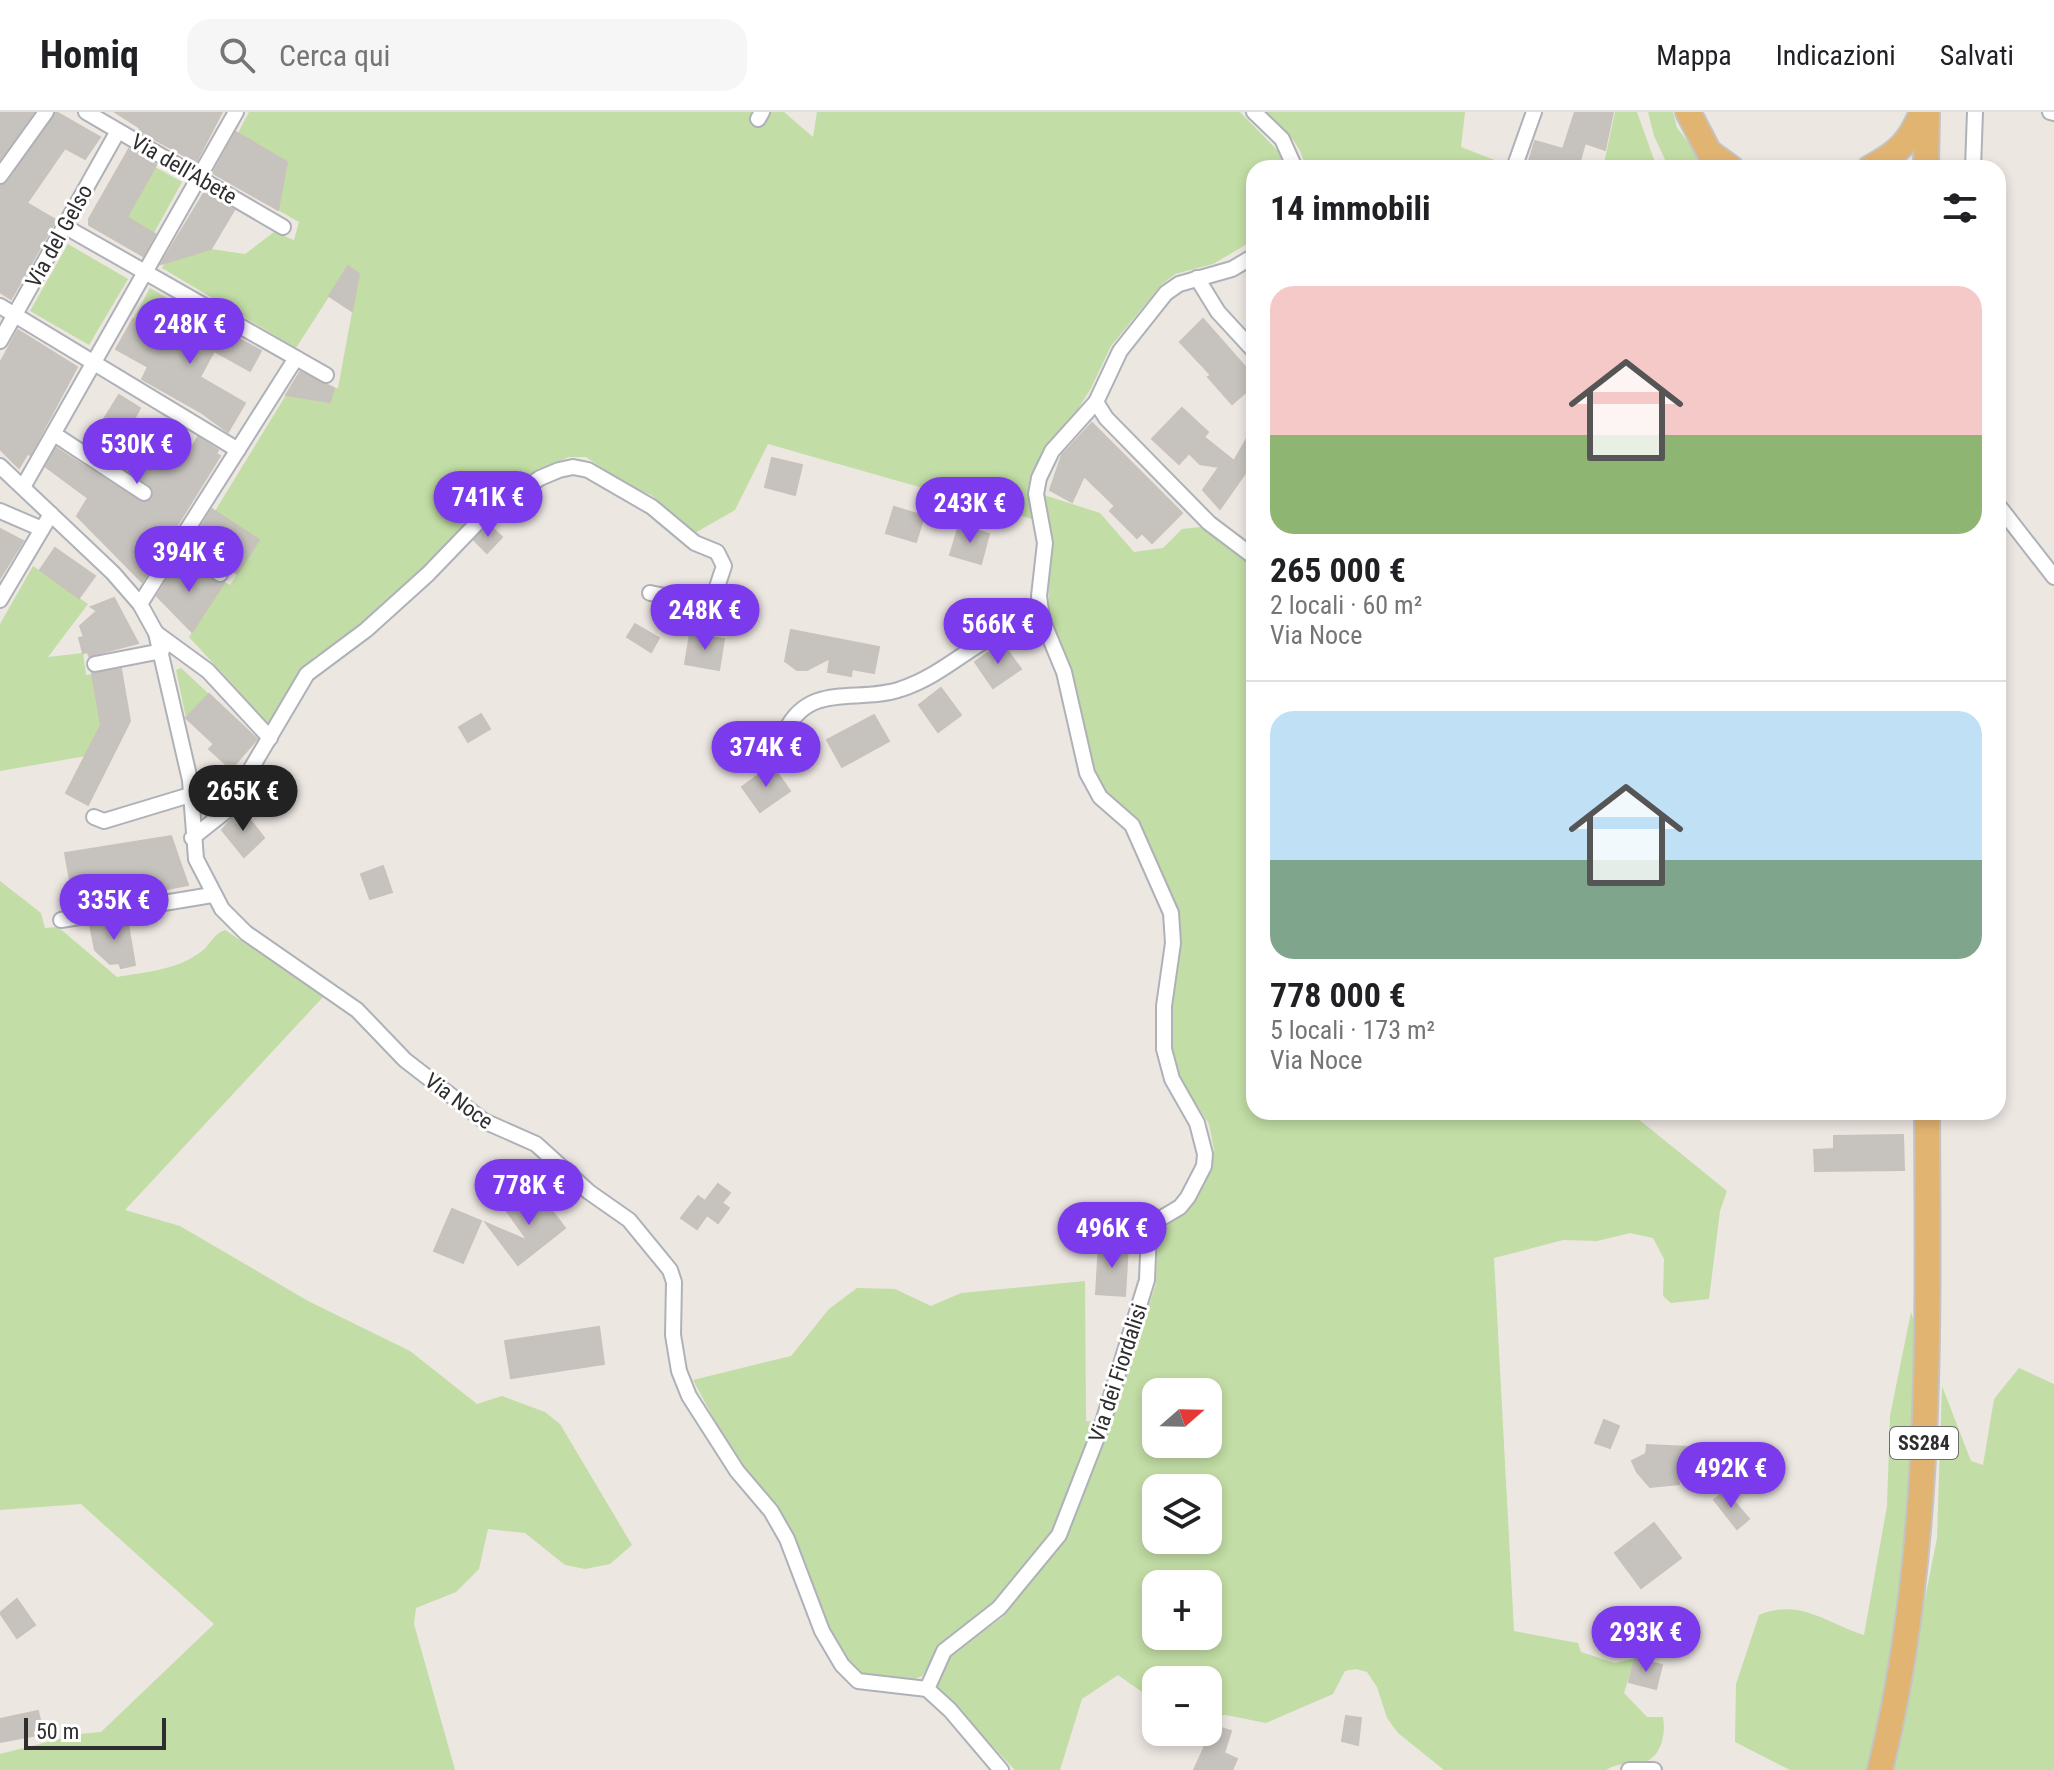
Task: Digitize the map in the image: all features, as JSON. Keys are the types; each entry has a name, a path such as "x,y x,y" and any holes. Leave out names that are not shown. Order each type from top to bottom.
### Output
{"main road":[{"path":"1885,160 1912,136 1924,112"},
{"path":"1924,112 1926,160"},
{"path":"1691,116 1709,152 1720,160"},
{"name":"SS284","path":"1880,1770 1912,1582 1921,1502 1925,1410 1927,1120"}],"street":[{"path":"0,176 46,112"},
{"name":"Via dell'Abete","path":"86,112 283,227"},
{"path":"23,487 236,112"},
{"path":"1254,112 1282,139 1291,160"},
{"path":"1517,160 1534,112"},
{"path":"1973,160 1975,112"},
{"name":"Via del Gelso","path":"0,341 118,131"},
{"path":"64,226 326,375"},
{"name":"Via dei Fiordalisi","path":"927,1689 944,1651 999,1608 1059,1535 1103,1422 1147,1280 1149,1230 1155,1222 1180,1207 1204,1166 1205,1154 1197,1123 1172,1079 1164,1049 1164,1006 1173,943 1171,913 1132,825 1100,797 1087,773 1064,672 1046,637 1041,614 1039,596 1045,543 1036,494 1039,478 1052,451 1096,402 1120,351 1166,293 1197,278 1232,269 1246,261"},
{"path":"1197,278 1218,312 1246,342"},
{"path":"0,306 238,450"},
{"path":"140,604 296,358"},
{"path":"1096,402 1106,418 1209,523 1246,551"},
{"path":"54,434 144,493"},
{"name":"Via Noce","path":"0,466 140,604 156,633 190,795 196,859 212,895 246,933 357,1010 420,1073 484,1121 536,1144 589,1192 629,1220 670,1270 674,1282 673,1335 679,1371 689,1396 737,1471 771,1511 787,1539 822,1631 842,1665 858,1681 927,1689"},
{"path":"192,838 226,811 307,674 321,660 366,630 428,574 482,518 540,478 573,467 588,470 652,507 695,543 717,552 724,566 711,605"},
{"path":"0,511 42,529"},
{"path":"0,600 51,514"},
{"path":"2006,515 2054,577"},
{"path":"177,546 220,574"},
{"path":"650,593 742,611"},
{"path":"786,730 792,717 812,701 897,691 934,674 991,637 1041,614"},
{"path":"156,633 208,671 270,738"},
{"path":"95,664 162,651"},
{"path":"94,817 104,821 190,795"},
{"path":"61,920 212,895"},
{"path":"927,1689 950,1710 1001,1770"},
{"path":"1629,1770 1654,1770"}],"green space":[{"path":"249,112 784,112 813,137 817,112 1240,112 1279,152 1282,160 1246,160 1246,245 1213,264 1175,274 1161,285 1111,346 1091,388 1078,409 1049,442 1030,477 1028,490 1032,519 768,444 735,510 695,533 651,495 624,483 586,457 569,457 539,469 503,492 455,535 427,568 395,592 354,631 314,657 283,698 269,724 189,637 224,582 230,585 259,540 215,511 286,395 330,402 334,388 338,388 359,274 348,267 296,348 162,268 164,264 211,249 245,254 274,232 294,240 299,222 278,210 287,162 238,133"},
{"path":"1265,112 1465,112 1461,147 1495,160 1304,160 1284,130"},
{"path":"1615,112 1637,112 1654,160 1605,160"},
{"path":"1648,112 1673,112 1677,128 1703,160 1665,160 1654,136"},
{"path":"155,167 182,182 154,233 127,217"},
{"path":"68,244 128,279 89,345 30,311"},
{"path":"150,288 200,317 183,347 133,319"},
{"path":"1041,494 1100,513 1134,552 1163,548 1182,529 1201,527 1246,558 1246,1120 1639,1120 1727,1191 1720,1211 1709,1299 1671,1303 1663,1296 1664,1259 1653,1238 1630,1233 1597,1241 1563,1240 1494,1258 1514,1631 1578,1643 1581,1652 1615,1663 1635,1658 1624,1693 1647,1717 1663,1717 1664,1730 1659,1750 1650,1759 1606,1770 1444,1770 1398,1733 1387,1718 1377,1687 1367,1672 1356,1669 1345,1671 1333,1694 1266,1723 1222,1715 1222,1666 1142,1666 1142,1692 1118,1675 1082,1699 1060,1770 1015,1770 940,1691 935,1681 948,1657 1003,1617 1034,1573 1065,1539 1106,1433 1156,1284 1157,1235 1188,1207 1211,1164 1214,1150 1209,1124 1178,1075 1171,1057 1170,1004 1180,926 1175,908 1142,831 1105,791 1092,771 1076,689 1055,637 1049,610 1048,568 1053,546"},
{"path":"33,566 88,604 48,657 83,653 86,675 92,674 101,725 86,756 0,771 0,624"},
{"path":"181,668 209,694 186,718 176,670"},
{"path":"0,881 41,913 45,928 58,927 117,977 183,962 202,951 225,930 324,996 125,1210 180,1226 308,1301 410,1351 477,1404 502,1396 545,1412 560,1424 632,1545 610,1564 585,1569 565,1565 525,1533 488,1529 479,1569 456,1592 416,1608 414,1624 455,1770 0,1770 0,1754 79,1734 101,1732 214,1624 81,1504 0,1510"},
{"path":"1085,1281 1086,1421 1097,1422 1062,1519 1044,1546 993,1606 938,1649 922,1676 913,1680 861,1675 845,1660 826,1623 786,1522 737,1462 693,1380 791,1356 829,1309 857,1288 895,1289 931,1306 961,1293"},
{"path":"1911,1312 1916,1328 1915,1437 1907,1549 1898,1623 1870,1770 1790,1770 1735,1742 1736,1684 1759,1615 1774,1610 1800,1611 1864,1635 1887,1506 1890,1416"},
{"path":"2019,1368 2054,1384 2054,1770 1891,1770 1937,1538 1942,1386 1971,1461 1983,1465 1994,1399"}],"building":[{"path":"0,112 34,112 0,159"},
{"path":"56,112 100,137 85,159 65,148 27,203 56,220 11,299 0,292 0,186 8,182"},
{"path":"115,112 222,112 196,162 139,131 140,128"},
{"path":"1575,112 1613,112 1605,150 1585,143 1580,160 1529,160 1535,141 1563,149"},
{"path":"236,132 287,162 278,210 213,173"},
{"path":"129,149 156,165 127,217 155,234 143,256 89,225 89,219"},
{"path":"204,193 234,210 211,249 161,264"},
{"path":"348,266 359,274 352,311 329,296"},
{"path":"200,317 261,351 250,371 214,351 200,377 245,403 228,432 202,413 142,379 148,367 116,349 133,319 183,347"},
{"path":"1203,319 1246,368 1246,392 1232,404 1208,377 1211,375 1180,342"},
{"path":"18,330 77,367 30,455 28,453 19,468 0,449 0,363"},
{"path":"300,372 334,388 330,402 286,395"},
{"path":"119,395 140,408 133,421 159,437 163,430 192,447 198,437 218,450 216,454 220,456 142,582 77,516 88,498 46,467 56,448 139,501 144,503 152,499 154,493 150,485 88,445"},
{"path":"1182,408 1208,432 1204,437 1234,461 1246,440 1246,472 1220,509 1203,490 1219,467 1200,464 1189,453 1179,464 1152,439"},
{"path":"1092,423 1182,513 1152,543 1142,533 1137,538 1110,511 1115,506 1084,476 1072,502 1050,490 1062,455"},
{"path":"772,458 802,465 795,495 765,487"},
{"path":"894,507 924,516 916,542 886,533"},
{"path":"212,509 259,540 237,574 232,571 230,574 225,566 191,543"},
{"path":"489,525 502,537 487,553 474,540"},
{"path":"959,525 989,534 981,564 950,555"},
{"path":"0,529 23,541 0,578"},
{"path":"55,548 95,576 79,598 40,570"},
{"path":"180,560 215,582 224,583 192,632 157,596"},
{"path":"114,598 138,643 89,656 88,652 83,653 79,638 84,637 80,626 97,611 91,607"},
{"path":"635,624 659,638 651,652 627,637"},
{"path":"791,630 879,647 874,673 852,669 851,676 828,672 830,658 807,670 797,670 785,661"},
{"path":"690,634 724,639 719,670 685,664"},
{"path":"1002,643 1021,669 993,688 975,662"},
{"path":"121,669 130,721 88,805 66,793 101,725 92,673"},
{"path":"941,688 961,715 938,732 919,705"},
{"path":"209,694 257,739 231,769 209,749 214,744 186,718"},
{"path":"481,714 490,729 468,742 459,727"},
{"path":"874,715 889,741 842,767 827,740"},
{"path":"772,765 790,791 760,812 742,787"},
{"path":"241,808 264,838 244,857 222,830"},
{"path":"171,836 188,885 75,907 65,853"},
{"path":"383,866 392,892 370,899 361,874"},
{"path":"127,919 135,965 121,968 119,963 110,964 95,950 90,925"},
{"path":"1903,1135 1904,1170 1815,1171 1814,1150 1834,1149 1834,1136"},
{"path":"718,1184 730,1193 722,1203 729,1208 718,1223 707,1215 697,1229 681,1218 698,1196 705,1201"},
{"path":"535,1188 565,1228 518,1265 486,1223 528,1241 506,1210"},
{"path":"452,1209 481,1221 463,1263 434,1251"},
{"path":"1099,1243 1128,1245 1125,1296 1096,1294"},
{"path":"599,1327 604,1364 511,1378 505,1341"},
{"path":"1604,1420 1619,1426 1610,1448 1595,1443"},
{"path":"1647,1445 1689,1447 1689,1468 1676,1467 1679,1484 1650,1487 1637,1472 1632,1461 1646,1454"},
{"path":"1725,1491 1749,1519 1737,1529 1714,1500"},
{"path":"1654,1523 1681,1558 1641,1588 1615,1553"},
{"path":"17,1599 35,1625 17,1638 0,1613"},
{"path":"1635,1658 1662,1665 1656,1689 1629,1682"},
{"path":"38,1711 43,1734 0,1742 0,1719"},
{"path":"1346,1716 1361,1718 1358,1745 1342,1741"},
{"path":"1222,1728 1231,1731 1224,1753 1237,1759 1232,1770 1194,1770 1205,1746 1222,1746"}]}
